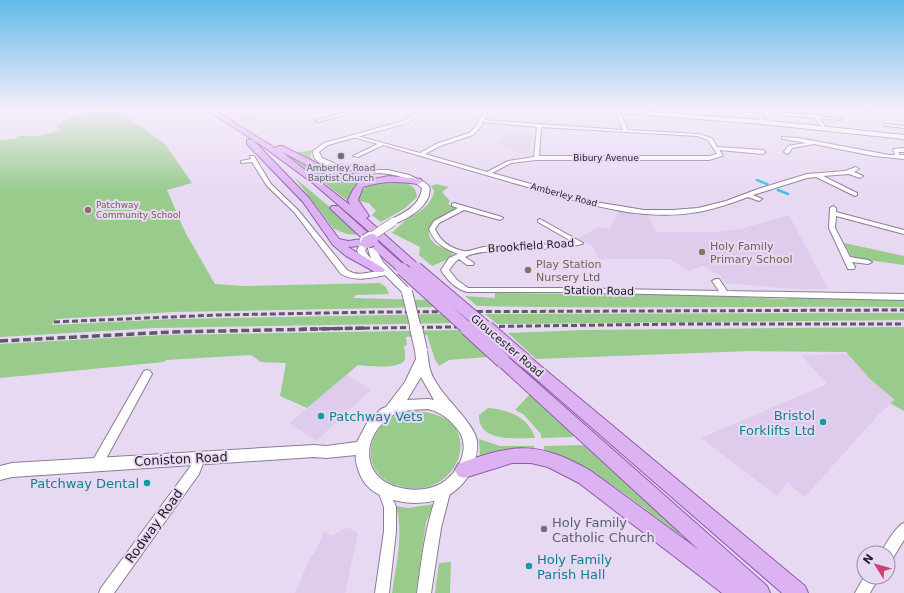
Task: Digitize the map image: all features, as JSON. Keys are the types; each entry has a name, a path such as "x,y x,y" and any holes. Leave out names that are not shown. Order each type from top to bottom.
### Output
{"main road":[{"name":"Gloucester Road","path":"242,137 290,171 344,216 383,270 503,361 760,593"},
{"name":"Gloucester Road","path":"254,137 291,163 369,239 416,268 798,593"},
{"path":"258,137 333,175 348,177 364,172 367,176 357,190 353,200 369,239 348,244 335,240"},
{"path":"250,142 306,200 335,240 350,254 383,270"},
{"path":"362,185 370,181 388,178 418,181"},
{"path":"464,470 513,456 538,456 560,462 585,476 739,593"}],"street":[{"path":"353,137 326,144 316,151 316,155 321,162 354,169 372,175 400,176 418,181 426,188 426,196 423,202 411,212 393,222 369,239 361,251 398,281 407,292 427,379 451,412 462,423 469,436 470,451 464,470 460,477 445,489 437,493 422,496 396,495 384,491 369,479 362,465 361,448 367,432 376,420 391,410 404,396 416,376 421,355"},
{"name":"Amberley Road","path":"357,137 594,204 644,212 698,210 791,180 815,175 853,171 860,176"},
{"path":"420,154 438,145 463,137"},
{"path":"536,158 538,137"},
{"path":"702,137 710,140 717,148 763,152"},
{"path":"784,138 808,140 814,143 875,155 904,157"},
{"path":"782,145 789,150 814,143"},
{"path":"356,156 382,144"},
{"name":"Bibury Avenue","path":"487,174 510,162 536,158 710,158 720,155 717,148"},
{"path":"898,157 895,150 904,150"},
{"path":"243,162 253,159 269,185 296,211 344,272 352,276 372,276 383,270"},
{"path":"815,175 855,194"},
{"path":"840,192 847,190"},
{"path":"749,194 760,199"},
{"path":"454,205 488,217 500,218"},
{"path":"463,208 436,222 432,229 436,240 440,244 462,255 470,263"},
{"path":"851,266 832,228 833,210 904,232"},
{"name":"Brookfield Road","path":"473,290 467,290 460,287 446,274 445,270 448,264 462,255 486,249 580,243 540,221"},
{"path":"369,239 372,252 383,270"},
{"path":"847,259 868,262"},
{"path":"363,276 383,270"},
{"path":"716,281 724,293"},
{"name":"Station Road","path":"473,290 904,297"},
{"path":"97,464 147,374"},
{"path":"391,410 410,404 429,404 451,412"},
{"name":"Coniston Road","path":"0,473 12,470 97,464 314,451 326,452 361,448"},
{"name":"Rodway Road","path":"106,593 195,470 199,458"},
{"path":"424,593 433,532 445,489"},
{"path":"382,593 390,532 390,507 384,491"},
{"path":"893,545 904,528"}],"shaded area":[{"path":"505,137 532,137 530,151 532,155 526,156 495,142"},
{"name":"Holy Family Primary School","path":"619,211 647,214 656,232 714,232 740,229 789,215 828,289 793,289 725,283 720,275 703,266 688,271 670,259 599,259 592,245 578,239 598,227 610,229"},
{"path":"848,354 870,379 895,400 879,414 805,497 787,483 777,496 701,438 827,384 801,355"},
{"path":"346,374 371,390 316,441 290,423"},
{"path":"347,527 358,533 345,593 295,593 311,555 314,555 324,531 331,536"}],"green space":[{"name":"Patchway Community School","path":"18,137 155,137 165,144 192,183 167,190 185,232 215,284 244,286 380,283 386,287 389,294 356,295 353,298 429,300 436,307 173,312 56,319 52,325 173,319 443,314 453,323 156,328 0,337 0,140 14,139"},
{"path":"281,150 334,177 351,179 365,176 352,204"},
{"path":"314,150 310,155 317,163 328,167 352,171 353,174 341,176 291,152"},
{"path":"294,177 345,220 359,235 347,234 334,229"},
{"path":"385,180 410,185 416,191 417,197 404,209 381,222 372,215 376,211 369,203 359,201 359,194 367,186"},
{"path":"436,184 449,187 442,192 450,201 448,204 456,208 440,217 432,223 430,227 429,235 434,243 452,252 453,257 432,266 419,255 420,247 392,233 402,223 418,213 430,202 434,191 431,186"},
{"path":"844,243 904,256 904,265 854,258 851,256"},
{"path":"495,293 696,295 784,299 794,297 904,300 904,307 477,306 465,296 495,298"},
{"path":"904,313 904,320 497,324 485,314"},
{"path":"904,327 904,411 890,403 895,400 870,379 846,352 750,351 536,359 508,333 583,330"},
{"path":"459,330 488,357 449,360 439,366 435,360 427,335 406,337 407,345 404,346 405,359 403,362 398,365 391,366 358,365 307,408 280,396 286,363 261,362 251,355 166,360 164,362 0,378 0,344 162,335"},
{"path":"530,394 573,434 573,437 541,438 541,434 523,414 515,410"},
{"path":"488,408 503,410 517,416 528,425 535,438 509,438 491,435 480,424 479,415"},
{"path":"411,411 437,415 453,425 460,439 460,454 453,469 441,481 424,488 404,487 389,482 379,474 371,460 374,437 382,425 393,417"},
{"path":"479,439 500,446 534,446 534,450 509,449 480,456"},
{"path":"584,445 679,532 679,534 631,498 597,476 580,466 544,452 544,446"},
{"path":"434,504 426,522 416,593 392,593 399,538 396,506 408,508"},
{"path":"451,562 450,593 435,593 439,563"}],"waterway":[{"path":"757,180 767,184"},
{"path":"778,190 788,194"}],"railway":[{"path":"54,322 216,315 377,312 904,310"},
{"path":"349,328 682,324 904,324"},
{"path":"0,341 172,332 349,328"},
{"path":"301,329 349,328"},
{"path":"349,328 367,328"}],"place":[{"name":"Amberley Road Baptist Church","path":"341,156"},
{"name":"Patchway Community School","path":"88,210"},
{"name":"Holy Family Primary School","path":"702,252"},
{"name":"Play Station Nursery Ltd","path":"528,270"},
{"name":"Patchway Vets","path":"321,416"},
{"name":"Bristol Forklifts Ltd","path":"823,422"},
{"name":"Patchway Dental","path":"147,483"},
{"name":"Holy Family Catholic Church","path":"544,529"},
{"name":"Holy Family Parish Hall","path":"529,566"}]}
